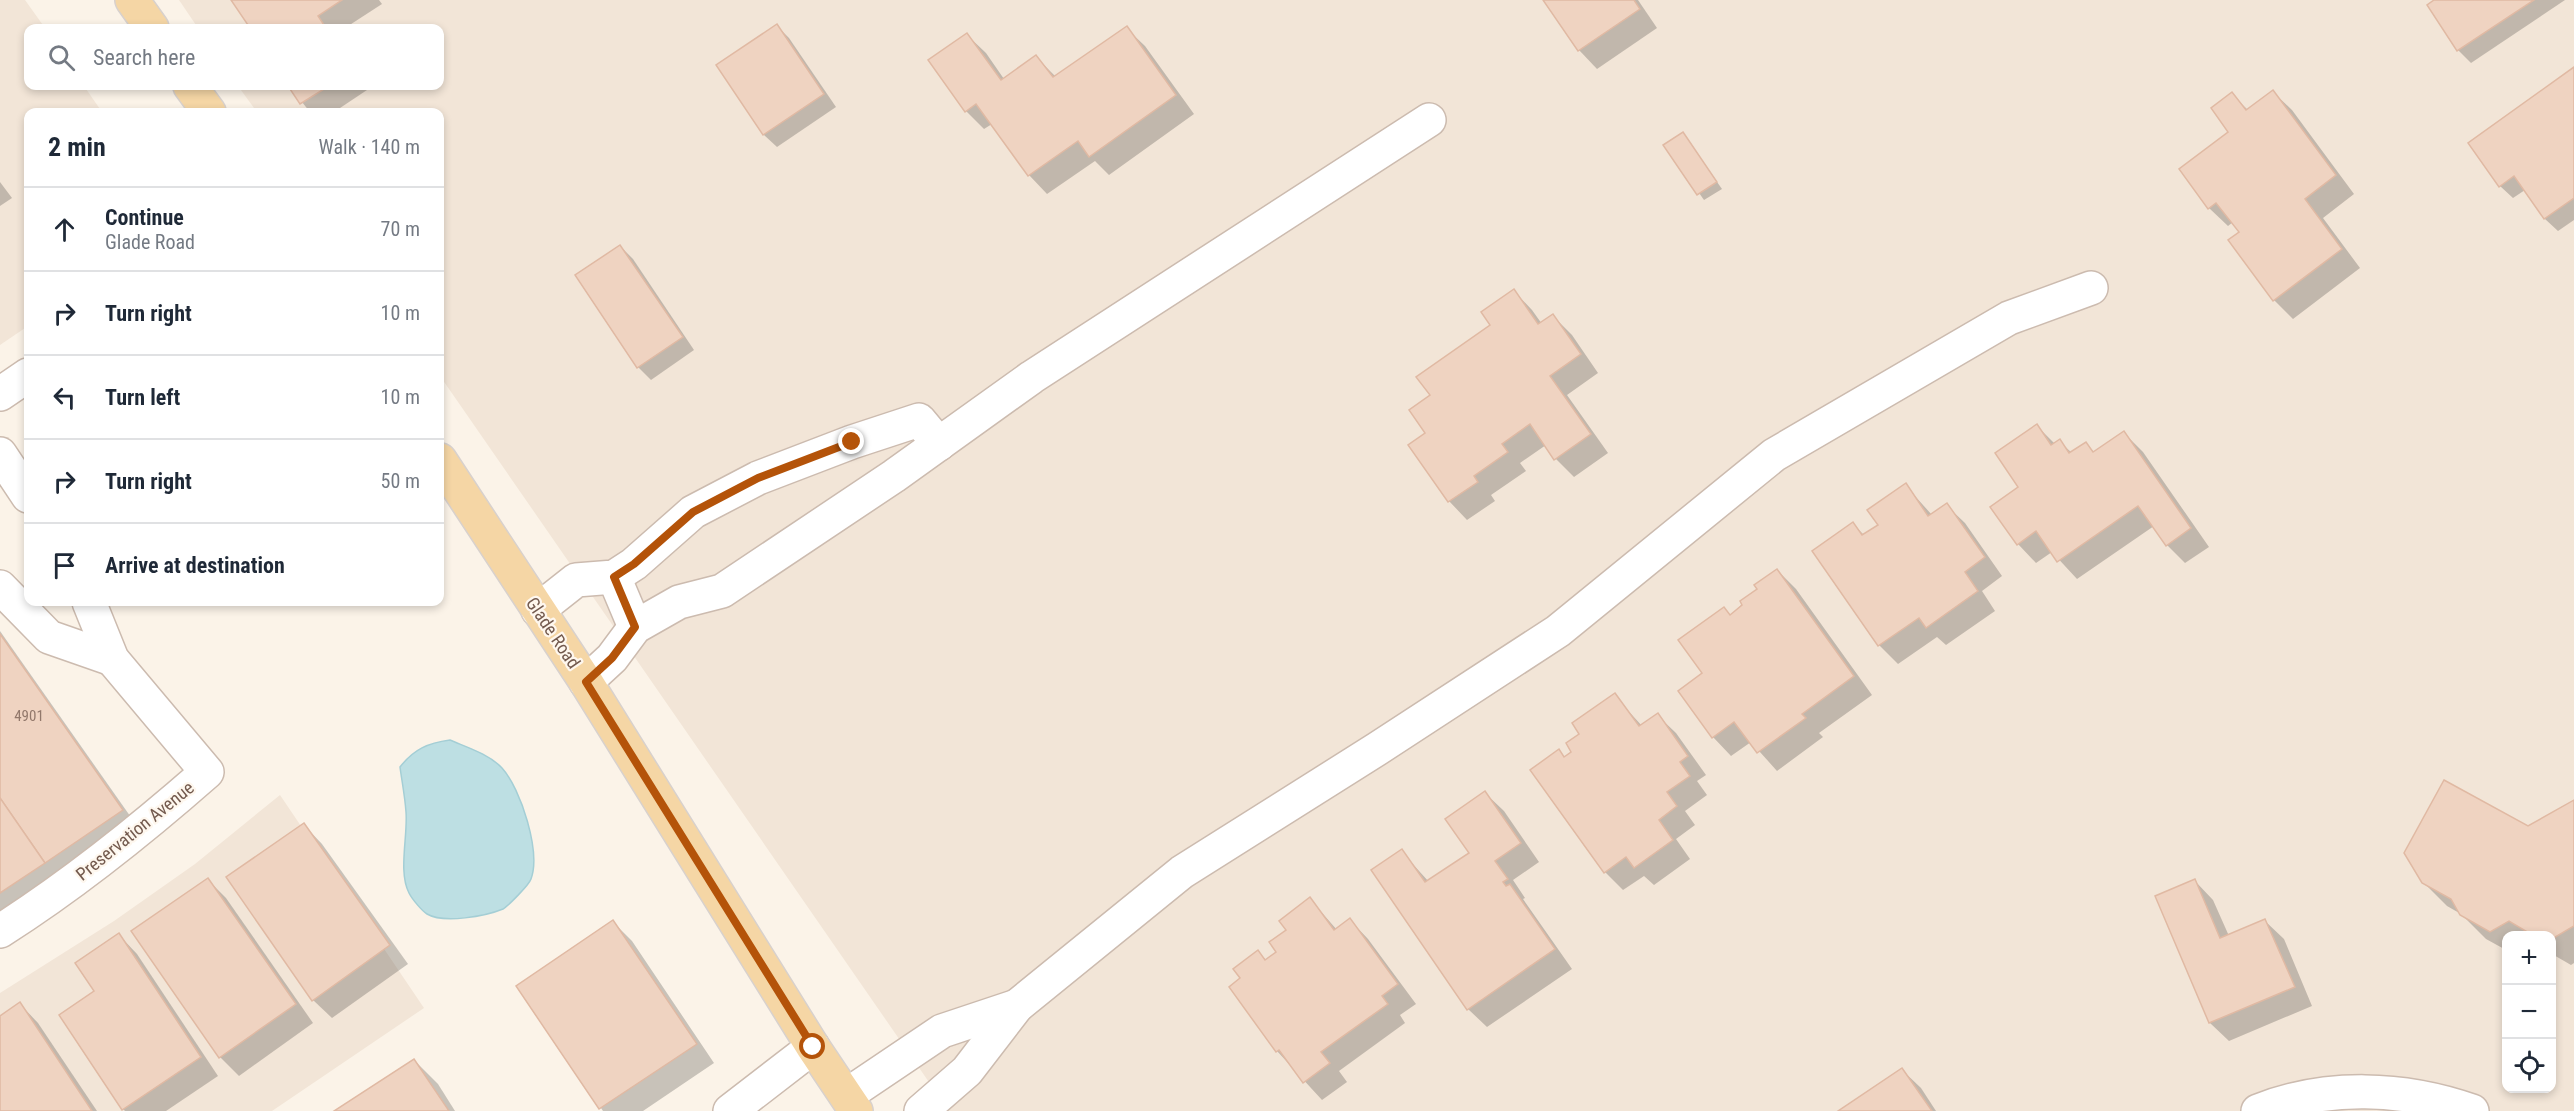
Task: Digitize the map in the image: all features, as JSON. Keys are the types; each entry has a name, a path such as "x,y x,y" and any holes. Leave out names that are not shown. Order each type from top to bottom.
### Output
{"main road":[{"path":"132,0 149,24"},
{"path":"193,90 206,108"},
{"name":"Glade Road","path":"444,466 586,682 813,1047 852,1103"}],"street":[{"path":"586,682 612,658 635,627 679,602 722,591 939,444 1032,377 1429,120"},
{"path":"921,1111 967,1071 1017,1006 1182,872 1558,631 1774,455 2009,318 2091,288"},
{"path":"0,394 24,378"},
{"path":"538,610 576,580 614,577 634,564 693,512 758,478 852,442 919,420 939,444"},
{"path":"0,454 24,490"},
{"path":"614,577 635,627"},
{"path":"0,587 49,637 112,659"},
{"name":"Preservation Avenue","path":"0,931 51,898 136,834 207,772 112,659 91,606"},
{"path":"852,1103 942,1031 1017,1006"},
{"path":"730,1111 813,1047"},
{"path":"2258,1111 2279,1103 2332,1093 2397,1093 2446,1102 2472,1111"}],"shaded area":[{"path":"0,0 25,0 42,24 24,24 24,90 87,90 99,108 24,108 24,329 0,345"},
{"path":"179,0 2574,0 2574,1111 949,1111 444,382 444,108 254,108 241,90 444,90 444,24 195,24"},
{"path":"280,795 424,1008 272,1111 0,1111 0,993 114,921 195,864"}],"water":[{"path":"450,740 484,755 502,768 516,790 522,805 533,853 531,879 506,907 486,914 454,919 427,914 409,893 404,875 406,812 400,767 422,748"}],"building":[{"path":"231,0 342,0 318,16 323,24 247,24"},
{"path":"1543,0 1634,0 1640,9 1578,51"},
{"path":"2434,0 2534,0 2457,51 2427,5"},
{"path":"777,24 824,94 763,135 716,65"},
{"path":"1127,26 1176,95 1089,157 1078,141 1028,176 976,104 965,112 928,60 967,33 1001,80 1036,55 1053,77"},
{"path":"2574,67 2574,198 2544,219 2514,176 2499,187 2468,143"},
{"path":"291,90 323,90 300,104"},
{"path":"2273,90 2336,175 2305,199 2342,249 2273,301 2228,240 2239,232 2216,203 2208,209 2179,169 2228,132 2211,108 2232,92 2246,110"},
{"path":"1683,132 1717,182 1697,195 1663,145"},
{"path":"620,245 683,337 637,368 575,275"},
{"path":"1514,289 1538,324 1553,314 1581,354 1550,376 1591,434 1554,460 1530,424 1502,444 1508,452 1474,476 1478,482 1448,502 1408,445 1425,433 1409,410 1430,395 1416,377 1490,325 1481,312"},
{"path":"2037,424 2051,445 2060,439 2069,453 2086,442 2093,452 2124,431 2191,528 2166,546 2138,506 2057,562 2036,531 2017,545 1990,507 2018,487 1995,453"},
{"path":"1906,483 1928,516 1947,503 1985,557 1965,572 1978,591 1926,628 1919,618 1878,646 1812,551 1853,522 1862,535 1878,525 1867,510"},
{"path":"1777,569 1854,676 1802,714 1806,718 1757,753 1734,722 1712,738 1678,691 1702,673 1678,640 1724,607 1730,615 1742,605 1740,601 1757,589 1754,585"},
{"path":"0,634 123,810 45,863 0,798"},
{"path":"1615,693 1639,726 1658,713 1688,756 1680,762 1690,776 1667,792 1677,806 1659,820 1673,840 1634,868 1626,857 1604,873 1530,770 1559,749 1564,757 1571,752 1566,743 1579,734 1572,723"},
{"path":"2444,780 2528,826 2574,800 2574,926 2556,937 2556,931 2526,931 2509,921 2490,932 2460,915 2451,899 2422,883 2404,853"},
{"path":"1485,791 1521,843 1495,861 1508,879 1503,882 1506,886 1510,884 1555,949 1467,1010 1371,870 1402,849 1425,882 1469,853 1445,819"},
{"path":"0,798 45,863 0,893"},
{"path":"304,823 390,945 312,1001 226,877"},
{"path":"208,878 296,1004 219,1058 131,931"},
{"path":"2195,879 2220,938 2265,919 2295,987 2209,1023 2155,896"},
{"path":"1310,897 1334,930 1350,918 1398,984 1382,996 1388,1004 1321,1052 1330,1063 1303,1083 1279,1050 1276,1052 1229,987 1240,978 1233,969 1258,950 1265,960 1276,952 1269,942 1286,930 1279,921"},
{"path":"613,920 697,1044 599,1109 516,986"},
{"path":"119,933 201,1057 122,1110 59,1015 94,991 75,963"},
{"path":"20,1002 92,1111 0,1111 0,1016"},
{"path":"414,1059 449,1111 334,1111"},
{"path":"1902,1068 1932,1111 1838,1111"}],"route":[{"path":"813,1047 586,682 612,658 635,627 614,577 634,564 693,512 758,478 852,442"}]}
